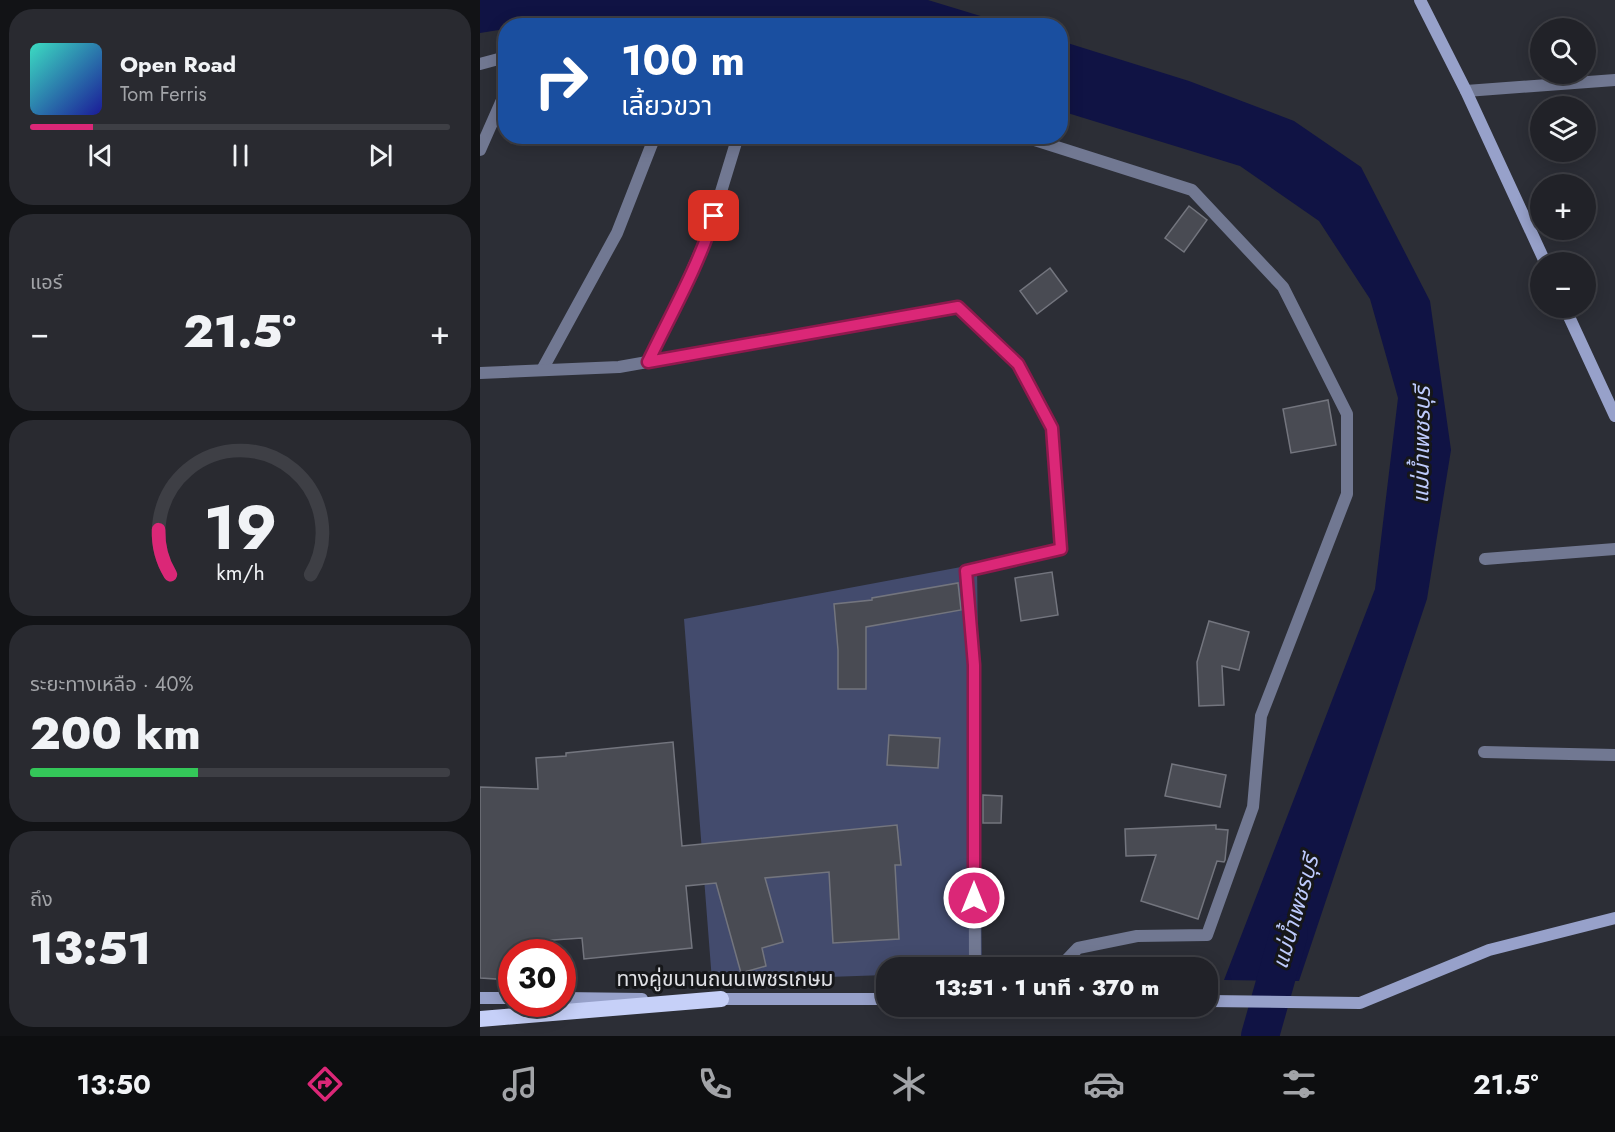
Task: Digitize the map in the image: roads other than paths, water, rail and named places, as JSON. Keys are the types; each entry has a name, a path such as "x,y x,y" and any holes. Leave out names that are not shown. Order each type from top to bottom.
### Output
{"highway":[{"path":"480,1019 721,999"}],"main road":[{"path":"1420,0 1466,91 1540,252"},
{"path":"1570,318 1615,416"},
{"path":"1218,1001 1359,1003 1488,950 1615,918"},
{"path":"480,998 498,998"},
{"name":"ทางคู่ขนานถนนเพชรเกษม","path":"576,998 876,999"}],"street":[{"path":"480,64 498,59"},
{"path":"1466,91 1615,80"},
{"path":"480,150 498,110"},
{"path":"542,370 617,233 652,144"},
{"path":"648,362 709,231 736,144"},
{"path":"1047,144 1192,190 1283,287 1347,414 1347,494 1261,716 1253,807 1207,935 1137,936 1078,948 1069,957"},
{"path":"480,373 619,367 958,307 1018,364 1052,428 1061,549 966,571 974,665 975,957"},
{"path":"1485,559 1615,549"},
{"path":"1484,752 1615,755"}],"water":[{"path":"480,0 928,0 987,18 498,18 498,30 480,33"},
{"path":"1068,43 1189,81 1294,121 1361,167 1430,301 1451,450 1427,599 1299,981 1224,980 1375,589 1398,398 1370,299 1319,221 1240,166 1068,113"}],"waterway":[{"name":"แม่น้ำเพชรบุรี","path":"1260,1036 1289,933"}]}
